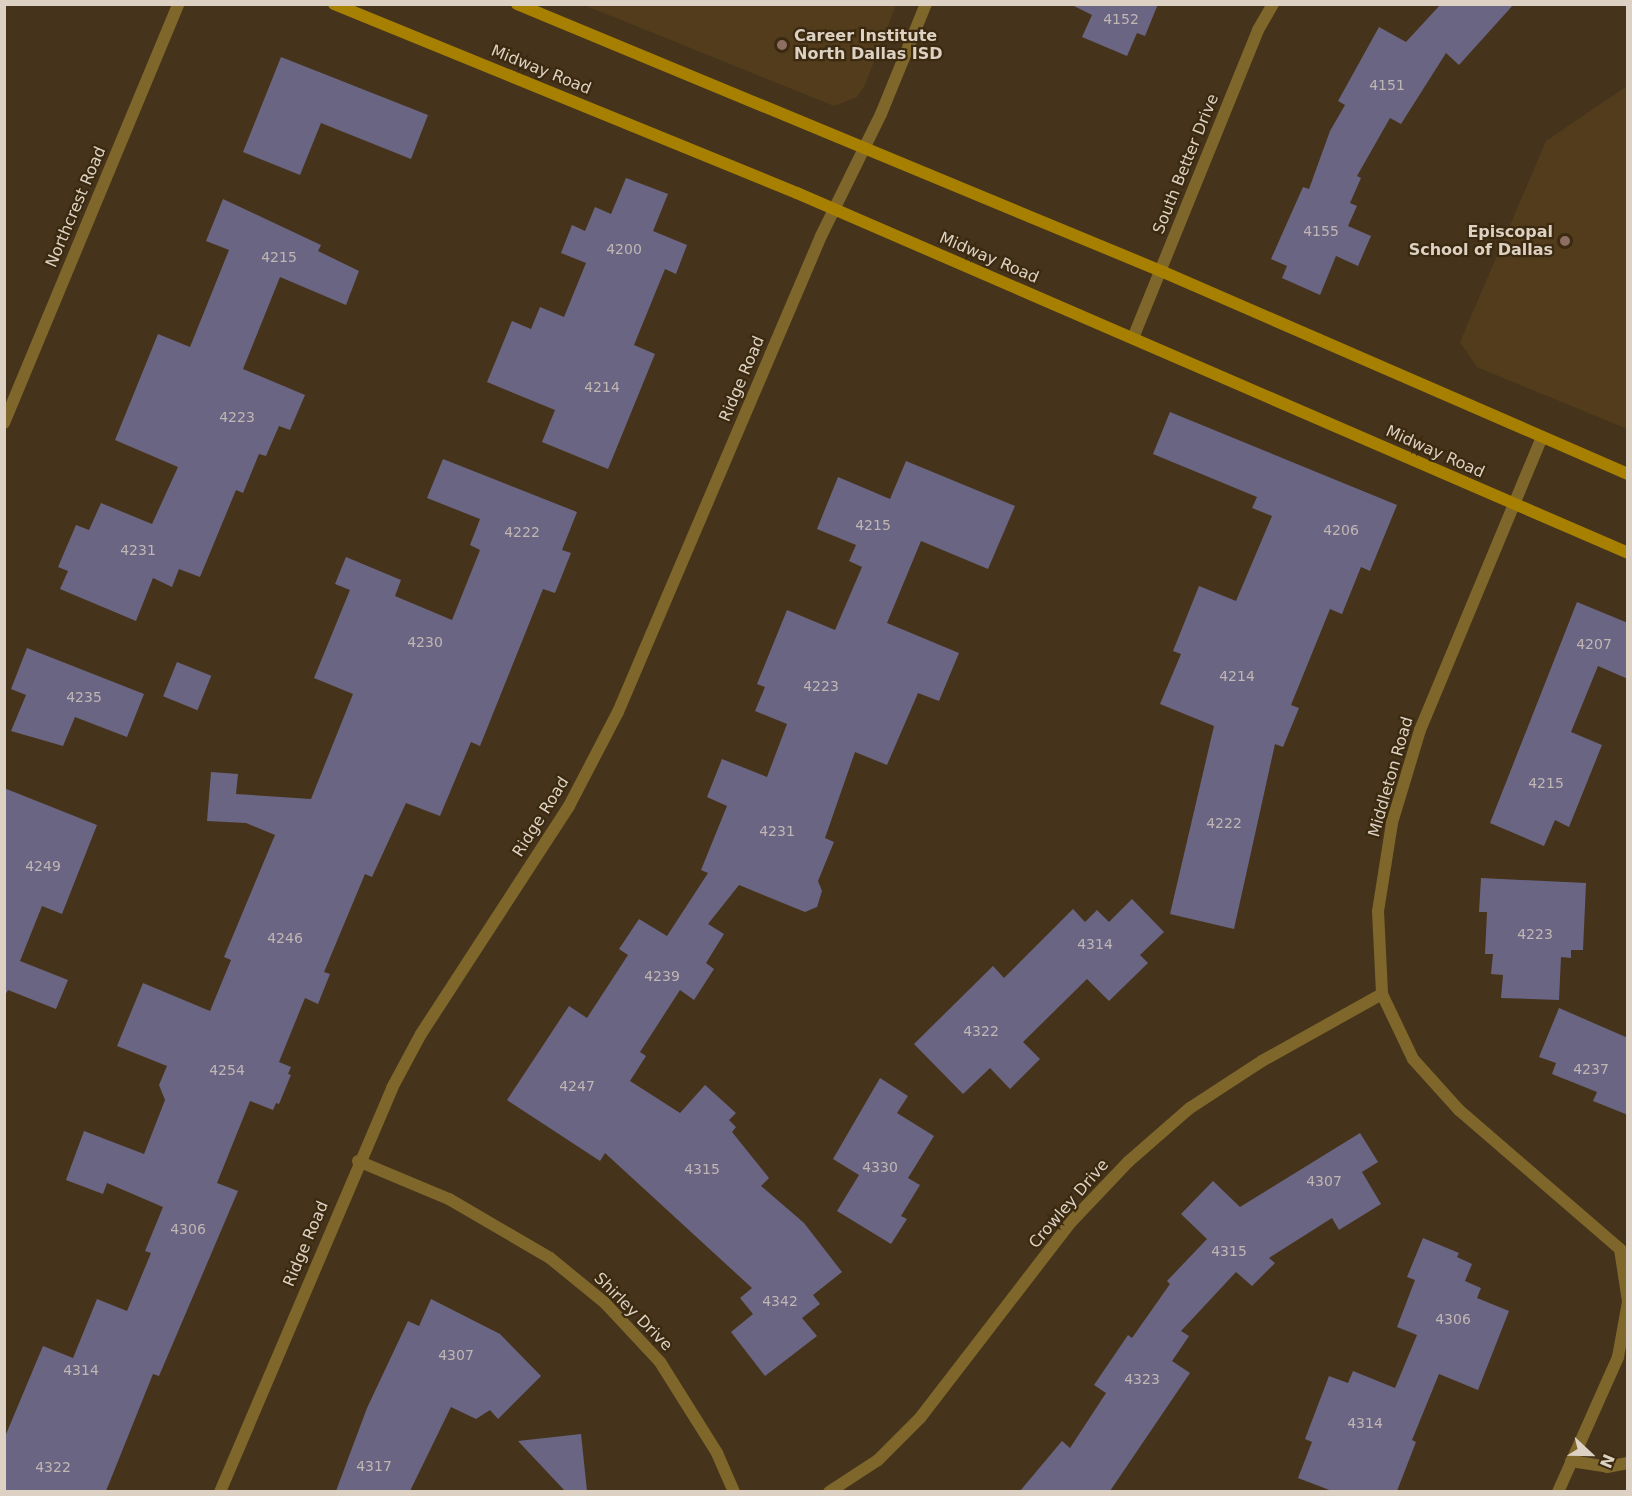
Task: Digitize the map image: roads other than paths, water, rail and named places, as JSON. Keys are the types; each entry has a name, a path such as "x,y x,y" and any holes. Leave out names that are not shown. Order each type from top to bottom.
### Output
{"main road":[{"name":"Midway Road","path":"334,4 361,10 834,210 1628,553"},
{"path":"517,4 1161,271 1628,474"}],"street":[{"name":"Northcrest Road","path":"4,423 178,4"},
{"name":"Ridge Road","path":"220,1491 358,1161 421,1034 594,762 926,4"},
{"name":"South Better Drive","path":"1133,338 1258,30 1273,4"},
{"name":"Middleton Road","path":"1542,437 1420,730 1392,823 1378,911 1382,994 1413,1059 1459,1110 1624,1251 1628,1301 1618,1357 1558,1491"},
{"name":"Crowley Drive","path":"829,1491 878,1460 920,1418 1071,1222 1128,1162 1208,1096 1262,1061 1382,994"},
{"name":"Shirley Drive","path":"358,1161 459,1205 550,1258 605,1303 660,1362 717,1454 734,1491"},
{"path":"1571,1461 1607,1467 1628,1463"}],"place":[{"name":"Career Institute North Dallas ISD","path":"782,45"},
{"name":"Episcopal School of Dallas","path":"1565,241"}]}
